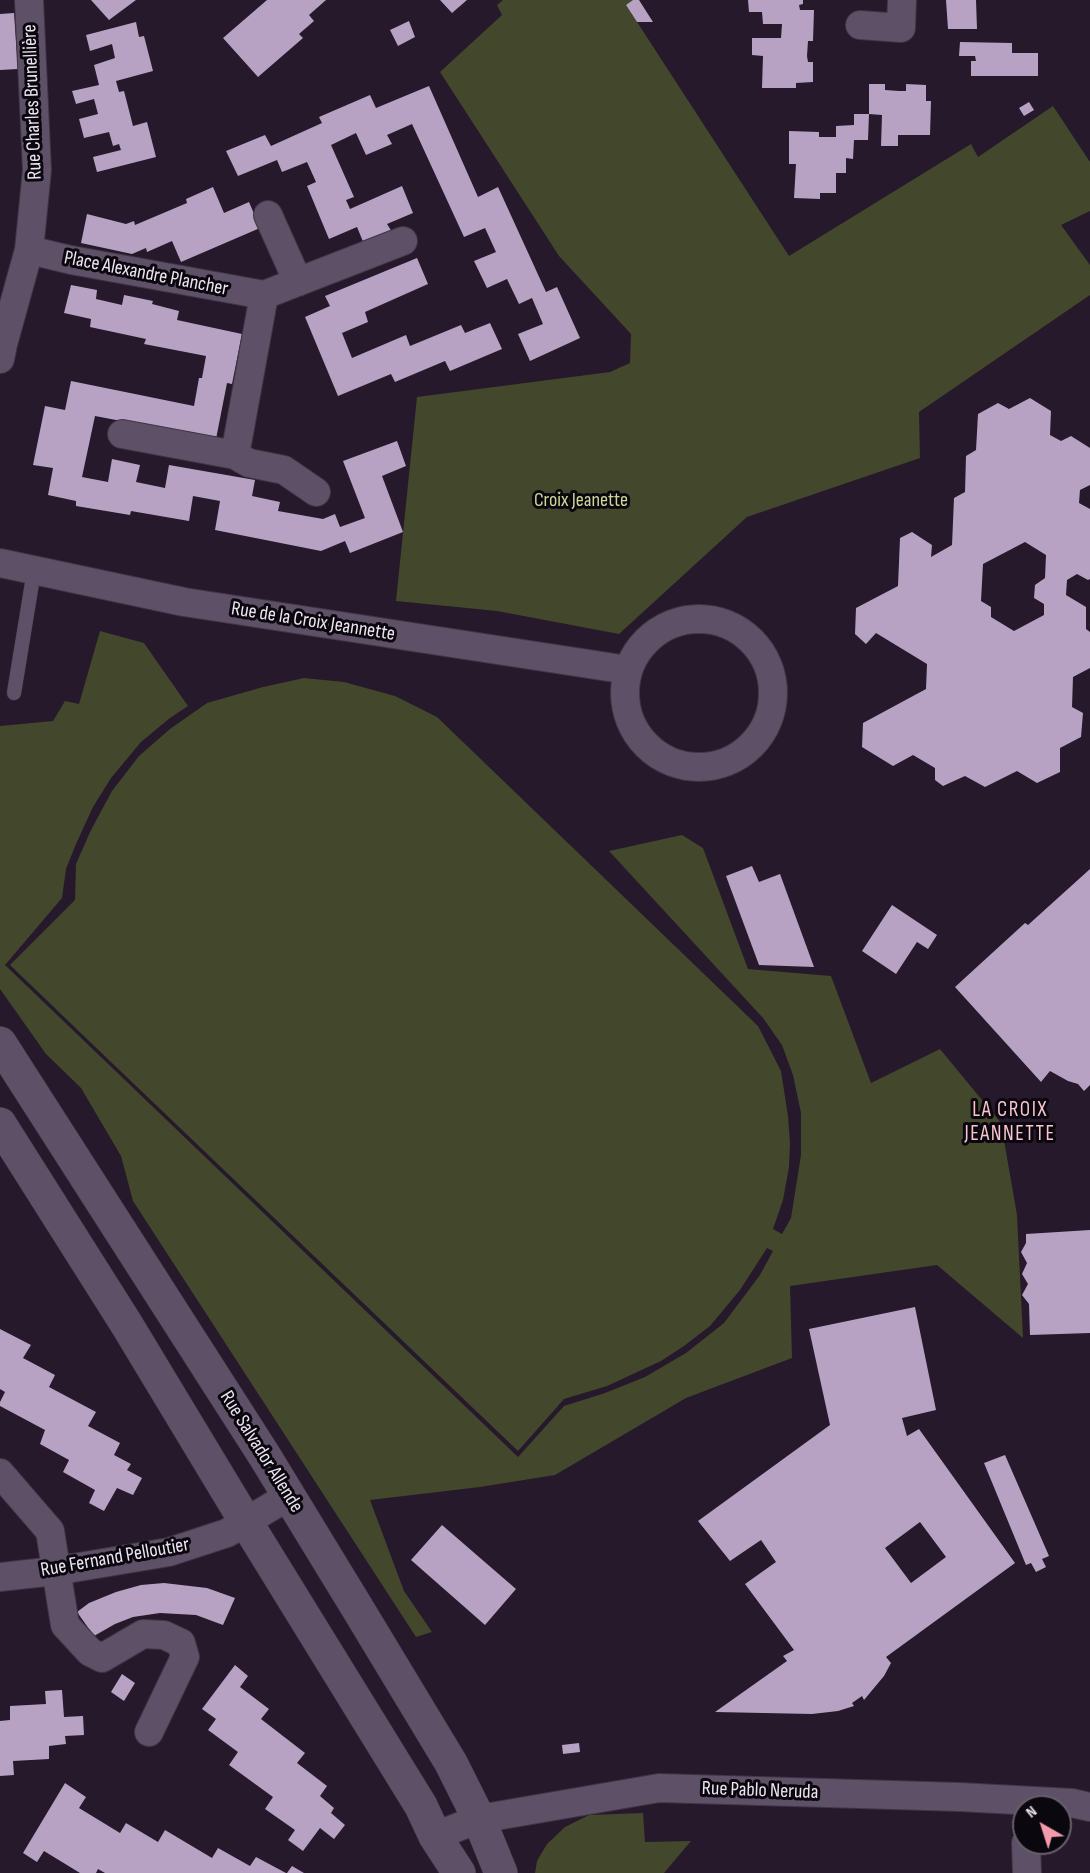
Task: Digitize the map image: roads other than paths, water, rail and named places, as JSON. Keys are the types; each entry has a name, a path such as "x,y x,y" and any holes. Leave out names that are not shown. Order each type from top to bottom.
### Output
{"street":[{"name":"Rue Charles Brunellière","path":"1,349 29,250 37,170 29,0"},
{"path":"860,26 901,28 902,0"},
{"path":"268,215 298,282"},
{"path":"235,455 264,296 403,241"},
{"name":"Place Alexandre Plancher","path":"29,250 264,296"},
{"path":"122,434 235,455 249,463 284,470 316,492"},
{"name":"Rue de la Croix Jeannette","path":"0,564 184,602 628,670"},
{"path":"690,619 712,620 732,627 748,637 761,652 771,680 771,709 764,727 752,743 737,756 719,764 699,766 679,764 661,756 645,744 633,728 627,710 625,689 628,670 642,645 664,628 690,619"},
{"name":"Rue Salvador Allende","path":"0,1042 289,1496 451,1763 479,1819 501,1873"},
{"path":"0,1124 128,1325 421,1806 435,1836 459,1873"},
{"path":"0,1473 50,1531 65,1625 90,1652 102,1658 143,1634 164,1635 181,1643 185,1657 149,1732"},
{"name":"Rue Fernand Pelloutier","path":"0,1577 55,1571 170,1552 227,1533 289,1496"},
{"name":"Rue Pablo Neruda","path":"435,1836 479,1819 659,1788 959,1797 1012,1803"},
{"name":"Rue Pablo Neruda","path":"1072,1803 1090,1807"},
{"path":"1026,1855 1027,1873"}],"lane":[{"path":"14,693 34,571"}],"district":[{"name":"LA CROIX JEANNETTE","path":"1010,1123"}],"park label":[{"name":"Croix Jeanette","path":"581,501"}]}
